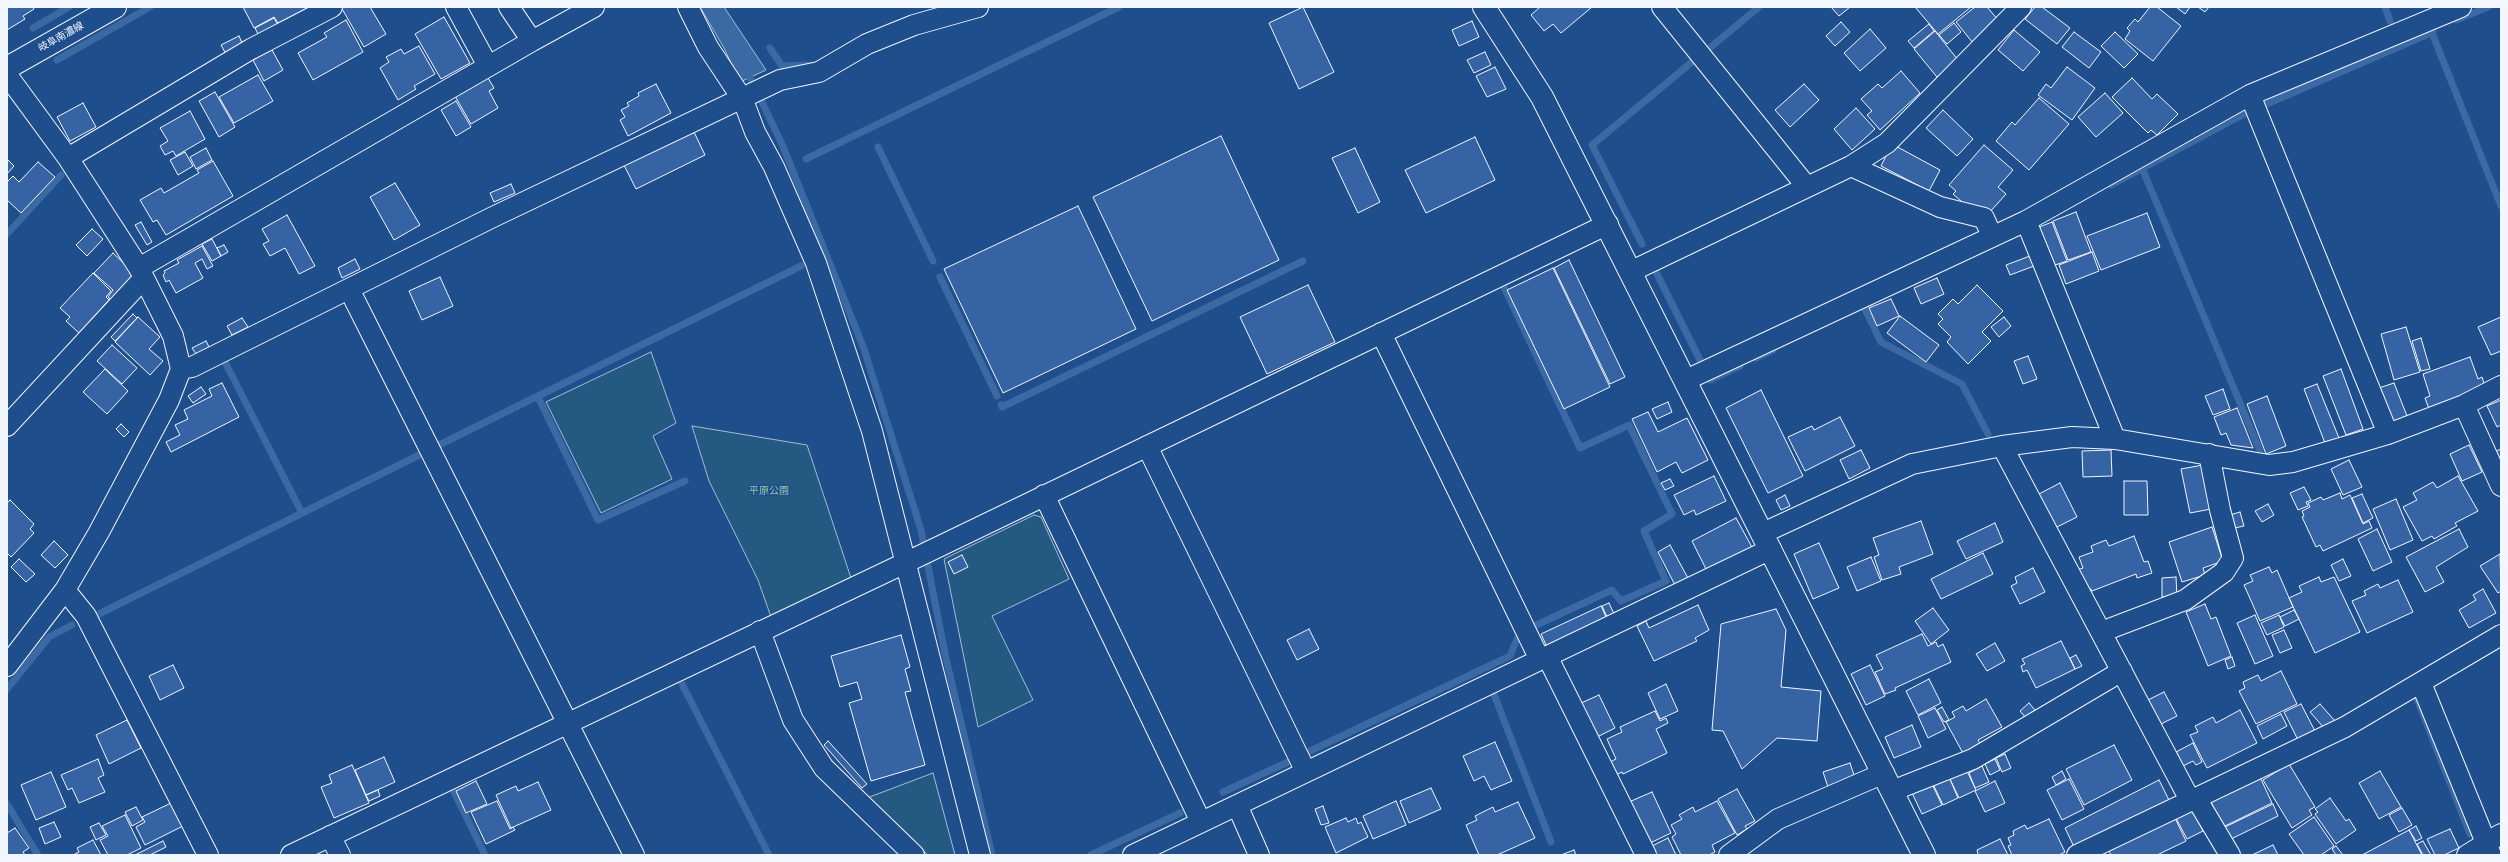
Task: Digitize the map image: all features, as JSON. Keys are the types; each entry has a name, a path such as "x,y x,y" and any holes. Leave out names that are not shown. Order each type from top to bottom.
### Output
{"street":[{"name":"岐阜南濃線","path":"7,68 115,7"},
{"path":"68,158 251,49 332,7"},
{"path":"456,7 488,66"},
{"path":"509,7 532,40"},
{"path":"7,426 142,273 532,40 594,7"},
{"path":"688,7 708,47 743,100 755,132 774,167 816,264 872,431 911,560 980,855"},
{"path":"180,369 192,367 493,217 743,100 780,80 819,72 867,44 914,25 978,7"},
{"path":"1484,7 1542,96 1632,271 1924,855"},
{"path":"1662,7 1807,187"},
{"path":"1686,380 2026,221 2250,96 2461,7"},
{"path":"1632,271 1852,166 1887,142 2011,10"},
{"path":"7,75 68,158 142,273 173,336 180,369 169,400 100,532 65,590 7,666"},
{"path":"2250,96 2388,434"},
{"path":"1852,166 1940,207 1984,218 1992,236"},
{"path":"2026,221 2115,439"},
{"path":"291,855 567,722 911,560 1608,224"},
{"path":"349,289 634,855"},
{"path":"1381,333 1543,658 1646,855"},
{"path":"1133,855 1543,658 1912,464 2056,437 2115,439 2269,465 2293,462 2388,434 2464,405 2501,386"},
{"path":"2464,405 2501,486"},
{"path":"1147,446 1306,772"},
{"path":"2002,446 2122,671 2193,799 2230,855"},
{"path":"2101,632 2184,600 2224,572 2234,558 2220,510 2210,454"},
{"path":"1044,496 1201,822"},
{"path":"65,590 86,616 208,855"},
{"path":"760,631 793,720 824,768 914,855"},
{"path":"2078,855 2346,727 2501,635"},
{"path":"1729,855 1778,819 1888,782 1972,759 2122,671"},
{"path":"2421,683 2493,844 2467,855"},
{"path":"1237,805 1259,855"},
{"path":"330,836 340,855"}],"green space":[{"path":"651,352 676,423 653,436 672,479 601,513 546,402"},
{"name":"平原公園","path":"692,426 807,445 851,578 771,617 758,580 709,481"},
{"path":"1034,515 1041,517 1069,579 992,616 1033,700 978,727 944,559"},
{"path":"933,773 955,855 928,855 867,798"}],"shaded area":[{"path":"700,7 724,7 766,70 740,82 724,48"}],"building":[{"path":"7,7 33,7 34,9 23,16 25,19 7,30"},
{"path":"243,7 307,8 278,23 274,17 254,28"},
{"path":"341,7 370,7 386,34 364,47"},
{"path":"1303,7 1334,72 1299,89 1269,23"},
{"path":"1540,7 1592,7 1561,33 1553,24 1544,31 1531,15"},
{"path":"1831,7 1850,7 1839,16"},
{"path":"1915,7 1971,7 1938,34"},
{"path":"1975,7 1987,7 1999,21 1973,43 1956,22"},
{"path":"2035,7 2042,7 2070,28 2057,44 2025,19"},
{"path":"2150,7 2157,7 2181,26 2153,61 2125,39 2130,31 2127,28 2135,19 2138,22"},
{"path":"2176,7 2190,7 2185,14"},
{"path":"2198,7 2209,7 2205,12"},
{"path":"444,17 470,63 441,79 415,34"},
{"path":"274,18 278,25 259,36 255,28"},
{"path":"346,20 363,52 313,80 298,53 327,37 324,33"},
{"path":"1472,21 1479,37 1459,46 1452,30"},
{"path":"1841,22 1850,32 1835,46 1826,36"},
{"path":"1954,23 1961,32 1947,44 1939,35"},
{"path":"1929,24 1934,31 1914,48 1908,41"},
{"path":"1870,29 1886,48 1860,71 1844,53"},
{"path":"2014,30 2040,52 2023,71 1998,50"},
{"path":"1935,31 1958,60 1937,77 1914,49"},
{"path":"2074,32 2101,52 2089,68 2062,47"},
{"path":"2115,32 2138,54 2124,68 2101,46"},
{"path":"239,36 243,45 226,54 221,45"},
{"path":"419,46 435,74 414,86 416,89 398,100 380,68 389,62 386,57 401,49 404,54"},
{"path":"272,50 283,70 264,81 253,60"},
{"path":"1485,52 1491,65 1474,73 1467,60"},
{"path":"1495,67 1506,89 1487,97 1476,76"},
{"path":"2067,67 2095,88 2072,120 2038,95 2046,84 2051,88"},
{"path":"1901,71 1920,93 1880,130 1867,115 1872,111 1861,99 1878,84 1882,88"},
{"path":"258,75 273,101 234,123 219,97"},
{"path":"488,78 494,88 489,91 498,108 471,124 455,96"},
{"path":"2132,78 2152,99 2157,94 2178,114 2157,135 2151,130 2148,133 2112,97"},
{"path":"656,84 671,113 628,136 620,120 625,117 621,110 629,106 627,103 639,96 638,93"},
{"path":"1804,84 1819,100 1790,127 1775,110"},
{"path":"215,92 235,127 219,137 199,101"},
{"path":"2105,93 2123,113 2096,137 2078,117"},
{"path":"2039,98 2069,124 2029,170 1996,141 2012,122 2015,125"},
{"path":"456,101 471,127 456,136 441,110"},
{"path":"83,103 96,127 70,141 57,117"},
{"path":"1856,108 1875,129 1852,150 1834,129"},
{"path":"1943,110 1973,139 1957,156 1926,128"},
{"path":"190,111 205,139 176,156 173,151 165,155 160,146 168,141 160,128"},
{"path":"693,130 705,155 636,189 624,165"},
{"path":"1221,136 1279,260 1152,321 1093,197"},
{"path":"1475,137 1495,180 1426,213 1405,170"},
{"path":"1892,144 1940,170 1929,191 1881,166"},
{"path":"1984,145 2013,170 1998,187 2006,194 1989,213 1981,207 1978,210 1969,208 1953,194 1956,191 1949,185"},
{"path":"206,148 212,160 196,169 190,157"},
{"path":"1355,148 1380,202 1358,213 1332,158"},
{"path":"185,152 193,166 178,175 170,160"},
{"path":"7,159 14,166 7,174"},
{"path":"213,161 233,196 166,235 157,220 153,222 140,200 161,188 164,193 199,173 197,170"},
{"path":"38,162 55,177 21,213 7,200 7,182 13,176 19,182"},
{"path":"395,183 420,225 394,240 370,197"},
{"path":"511,184 515,193 494,202 490,193"},
{"path":"1078,206 1136,329 1003,393 944,269"},
{"path":"2076,212 2091,252 2068,260 2053,221"},
{"path":"2147,213 2160,247 2101,270 2087,236"},
{"path":"287,215 315,266 299,274 285,248 270,256 263,244 269,241 262,229"},
{"path":"141,222 152,242 147,245 135,225"},
{"path":"2052,222 2067,261 2052,266 2037,228"},
{"path":"92,229 103,239 87,256 76,245"},
{"path":"212,239 221,256 212,261 202,244"},
{"path":"224,245 228,252 221,256 217,248"},
{"path":"202,246 213,266 207,269 202,259 195,263 203,278 176,293 169,280 166,282 163,275 165,273 164,271 179,263 177,260"},
{"path":"2092,252 2099,271 2066,284 2059,265"},
{"path":"113,253 132,271 131,278 112,301 108,297 113,290 94,273"},
{"path":"2030,256 2034,266 2010,275 2006,265"},
{"path":"355,259 360,269 342,278 338,268"},
{"path":"1569,260 1625,377 1610,384 1554,268"},
{"path":"1553,268 1610,387 1564,409 1507,290"},
{"path":"93,273 111,291 106,297 109,300 79,333 66,321 70,317 60,308"},
{"path":"440,277 453,306 422,320 409,291"},
{"path":"1937,278 1944,294 1921,304 1914,288"},
{"path":"1308,285 1335,342 1267,374 1240,317"},
{"path":"1977,285 2003,311 1982,332 1991,341 1968,364 1947,342 1951,337 1938,324 1943,319 1938,314 1953,299 1958,304"},
{"path":"1891,299 1899,316 1877,326 1869,308"},
{"path":"133,314 137,318 115,341 111,337"},
{"path":"1900,316 1939,345 1926,362 1887,333"},
{"path":"138,317 160,337 149,349 163,361 150,375 115,342"},
{"path":"2004,317 2011,326 1999,337 1991,327"},
{"path":"2501,317 2501,351 2491,355 2478,327"},
{"path":"242,318 248,327 232,335 227,326"},
{"path":"2406,327 2420,372 2394,380 2381,334"},
{"path":"2421,338 2430,369 2421,371 2412,341"},
{"path":"206,341 209,347 196,354 192,348"},
{"path":"112,345 137,368 122,384 97,361"},
{"path":"2028,356 2037,379 2023,384 2014,361"},
{"path":"2470,357 2478,379 2482,377 2486,389 2429,409 2425,398 2430,396 2423,374"},
{"path":"105,369 128,391 107,414 83,392"},
{"path":"2341,369 2363,429 2346,435 2323,376"},
{"path":"222,383 239,417 171,452 166,442 180,435 175,425 188,419 184,410 212,396 209,389"},
{"path":"2394,383 2407,416 2392,422 2379,388"},
{"path":"2317,384 2339,438 2325,443 2304,389"},
{"path":"201,387 206,394 193,403 188,396"},
{"path":"2223,389 2230,409 2213,415 2205,396"},
{"path":"1761,390 1803,476 1768,493 1726,408"},
{"path":"2267,396 2286,446 2266,454 2247,404"},
{"path":"2501,400 2501,425 2497,427 2487,406"},
{"path":"1668,402 1672,412 1657,419 1652,409"},
{"path":"2237,408 2253,448 2231,445 2226,433 2221,435 2214,417"},
{"path":"1648,412 1658,432 1687,418 1708,460 1682,473 1676,462 1657,472 1632,419"},
{"path":"1840,417 1855,446 1805,471 1788,437 1812,426 1814,430"},
{"path":"121,424 129,432 124,437 116,429"},
{"path":"2469,445 2482,472 2462,481 2450,454"},
{"path":"2501,449 2501,472 2492,453"},
{"path":"1861,450 1870,468 1849,479 1840,460"},
{"path":"2111,450 2112,476 2083,477 2082,451"},
{"path":"2349,460 2362,487 2343,495 2331,469"},
{"path":"2203,465 2211,509 2190,513 2181,469"},
{"path":"1714,476 1726,501 1696,515 1694,510 1684,515 1674,495"},
{"path":"2458,476 2478,511 2455,523 2457,526 2434,539 2432,536 2422,541 2403,507 2417,500 2413,493 2433,482 2437,488"},
{"path":"1670,479 1674,486 1665,490 1661,483"},
{"path":"2124,481 2147,481 2148,515 2124,515"},
{"path":"2060,483 2077,517 2053,529 2037,495"},
{"path":"2304,487 2311,500 2306,502 2308,506 2298,510 2290,493"},
{"path":"2340,493 2342,499 2350,495 2363,524 2369,521 2372,528 2323,551 2320,545 2316,547 2302,517 2304,516 2302,511 2310,507 2308,503 2321,497 2323,500"},
{"path":"2362,494 2373,518 2363,523 2352,498"},
{"path":"1785,495 1790,506 1781,510 1776,500"},
{"path":"2396,499 2413,540 2390,550 2373,509"},
{"path":"10,500 34,524 30,529 34,533 11,557 7,553 7,503"},
{"path":"2268,504 2274,515 2262,522 2255,511"},
{"path":"2240,512 2244,526 2230,529 2227,516"},
{"path":"1736,518 1753,549 1708,573 1692,541"},
{"path":"1921,521 1933,554 1899,567 1901,574 1882,580 1874,557 1879,555 1873,538"},
{"path":"1995,523 2003,542 1966,559 1957,541"},
{"path":"2212,527 2223,561 2203,568 2205,575 2182,582 2169,542"},
{"path":"2377,529 2392,562 2373,571 2358,539"},
{"path":"2459,529 2468,547 2436,567 2444,582 2425,592 2406,557"},
{"path":"2134,536 2144,562 2148,561 2152,573 2137,578 2136,574 2092,591 2091,589 2085,590 2077,570 2083,568 2079,557 2093,552 2091,546 2106,540 2109,546"},
{"path":"54,541 68,555 55,568 41,555"},
{"path":"1819,543 1839,588 1813,599 1794,554"},
{"path":"1670,545 1689,580 1676,587 1658,552"},
{"path":"1983,553 1993,574 1941,599 1931,579"},
{"path":"2500,554 2501,591 2498,593 2480,566"},
{"path":"962,555 968,567 954,574 948,562"},
{"path":"1871,557 1881,581 1857,591 1847,567"},
{"path":"19,559 35,574 26,582 11,567"},
{"path":"2343,559 2351,576 2339,581 2331,565"},
{"path":"2269,567 2272,573 2277,570 2293,607 2260,621 2244,585 2253,581 2250,575"},
{"path":"2033,568 2045,592 2020,604 2011,586 2017,583 2015,577"},
{"path":"2176,577 2177,597 2162,597 2162,578"},
{"path":"2319,577 2321,582 2334,577 2360,632 2315,653 2289,598 2302,592 2299,586"},
{"path":"2398,580 2413,612 2367,633 2352,601 2366,595 2364,591 2378,584 2380,588"},
{"path":"2483,589 2496,613 2469,628 2459,610 2476,600 2473,595"},
{"path":"1609,603 1615,616 1608,619 1602,606"},
{"path":"2205,604 2211,619 2216,617 2231,656 2208,666 2186,612"},
{"path":"1698,605 1709,630 1695,638 1697,641 1654,661 1637,626 1646,621 1649,628"},
{"path":"1601,606 1607,619 1547,647 1541,634"},
{"path":"1933,608 1949,630 1931,644 1915,621"},
{"path":"1776,609 1786,630 1781,687 1821,691 1817,741 1777,738 1742,769 1723,731 1712,730 1721,624"},
{"path":"2294,610 2299,619 2285,626 2280,617"},
{"path":"2255,615 2273,656 2255,664 2237,623"},
{"path":"2279,615 2284,627 2267,635 2261,623"},
{"path":"1309,629 1319,649 1297,660 1287,640"},
{"path":"2284,630 2292,648 2280,653 2272,635"},
{"path":"1922,634 1928,646 1936,642 1938,647 1943,644 1951,662 1885,694 1875,672 1883,669 1876,655"},
{"path":"901,635 910,667 905,669 911,691 905,692 925,765 871,781 849,703 862,699 857,682 840,687 831,656"},
{"path":"2061,641 2075,669 2036,688 2027,670 2023,672 2021,666 2025,664 2022,659"},
{"path":"1995,643 2005,661 1987,671 1976,654"},
{"path":"2076,655 2082,666 2075,669 2070,658"},
{"path":"2232,657 2235,666 2228,669 2225,660"},
{"path":"173,665 184,688 160,700 149,676"},
{"path":"1870,665 1885,696 1866,705 1851,674"},
{"path":"2281,671 2297,704 2256,724 2239,691 2245,688 2243,682 2258,675 2261,681"},
{"path":"1929,679 1941,703 1918,715 1906,691"},
{"path":"1666,684 1678,711 1660,719 1648,693"},
{"path":"2164,692 2177,716 2157,726 2144,702"},
{"path":"1599,695 1615,728 1595,738 1579,704"},
{"path":"1986,699 2002,727 1978,740 1981,745 1964,755 1946,722 1955,717 1952,712 1963,706 1966,711"},
{"path":"2029,703 2035,710 2026,718 2020,711"},
{"path":"2301,704 2316,733 2299,742 2284,712"},
{"path":"2320,704 2335,721 2325,729 2310,712"},
{"path":"1942,707 1949,720 1944,722 1937,710"},
{"path":"1935,708 1946,729 1928,738 1918,716"},
{"path":"2240,710 2257,743 2207,768 2190,735 2198,732 2195,726 2213,717 2216,723"},
{"path":"1655,711 1660,721 1666,718 1668,723 1656,729 1667,753 1623,774 1622,772 1616,775 1610,762 1616,759 1607,739 1622,732 1620,727"},
{"path":"2281,714 2287,726 2263,739 2257,726"},
{"path":"127,720 141,748 109,764 96,735"},
{"path":"1912,725 1921,747 1894,758 1885,737"},
{"path":"828,741 867,784 862,788 824,745"},
{"path":"1495,742 1512,781 1491,790 1484,776 1474,781 1463,756"},
{"path":"2193,743 2202,762 2196,765 2193,761 2183,766 2176,752"},
{"path":"2114,745 2132,780 2084,805 2066,769"},
{"path":"2005,754 2011,768 2002,772 1996,758"},
{"path":"384,757 395,782 366,795 355,770"},
{"path":"98,759 104,775 98,778 105,792 79,803 72,788 68,790 61,775"},
{"path":"1995,759 2000,770 1990,775 1985,764"},
{"path":"1850,763 1855,778 1828,787 1823,772"},
{"path":"2289,764 2315,807 2309,810 2312,815 2292,828 2263,780"},
{"path":"352,765 369,803 334,818 321,787 332,783 329,775"},
{"path":"1982,766 1989,782 1975,788 1969,773"},
{"path":"1966,769 1976,790 1959,798 1949,777"},
{"path":"2062,771 2066,779 2056,785 2052,777"},
{"path":"2380,771 2401,807 2379,819 2359,783"},
{"path":"51,772 66,807 36,820 21,785"},
{"path":"1949,777 1958,798 1943,805 1933,784"},
{"path":"2260,777 2272,803 2223,827 2210,800"},
{"path":"2069,779 2084,809 2062,820 2047,790"},
{"path":"2159,780 2170,802 2075,849 2065,828"},
{"path":"476,781 487,804 466,813 456,791"},
{"path":"1995,781 2005,803 1985,812 1975,791"},
{"path":"538,782 551,810 511,828 496,795 516,786 518,791"},
{"path":"1932,784 1942,805 1922,814 1912,793"},
{"path":"1431,788 1441,809 1409,823 1400,801"},
{"path":"1737,789 1755,821 1745,826 1747,829 1737,835 1718,799"},
{"path":"378,790 380,796 369,801 366,795"},
{"path":"1652,792 1671,833 1648,844 1629,802"},
{"path":"2330,798 2346,821 2349,819 2356,830 2336,844 2315,814 2318,812 2315,809"},
{"path":"497,801 510,829 513,827 515,830 486,844 471,812"},
{"path":"1396,801 1406,825 1373,839 1363,816"},
{"path":"1717,801 1735,833 1712,845 1715,852 1709,855 1681,855 1672,837 1676,834 1671,825 1682,819 1679,815 1693,807 1695,812"},
{"path":"1518,802 1535,838 1497,855 1479,855 1466,825 1477,820 1475,816 1493,807 1495,812"},
{"path":"171,803 183,826 145,845 136,827 145,822 142,817"},
{"path":"2273,804 2278,816 2231,839 2225,827"},
{"path":"1323,806 1329,823 1321,825 1315,809"},
{"path":"136,807 143,820 132,826 125,812"},
{"path":"2402,808 2412,825 2399,832 2389,815"},
{"path":"2193,810 2203,831 2187,839 2176,818"},
{"path":"125,815 141,848 127,855 108,855 100,840 108,836 102,826"},
{"path":"2314,817 2334,846 2321,855 2304,855 2289,834"},
{"path":"1346,818 1348,822 1356,818 1358,824 1361,822 1368,837 1336,853 1325,827"},
{"path":"2175,818 2186,841 2157,855 2111,855 2109,851"},
{"path":"2049,819 2065,852 2059,855 2012,855 2008,846 2011,845 2008,838 2014,835 2013,831 2025,825 2027,829"},
{"path":"54,822 61,837 45,844 39,828"},
{"path":"99,823 106,835 96,840 90,827"},
{"path":"2416,826 2422,838 2416,841 2409,830"},
{"path":"15,828 29,848 23,852 25,855 7,855 7,833"},
{"path":"2450,829 2459,848 2444,855 2435,855 2427,839"},
{"path":"2409,830 2422,855 2362,855"},
{"path":"1668,838 1676,855 1653,855 1650,847"},
{"path":"2000,839 2008,855 1976,855 1978,854 1977,850"},
{"path":"93,840 101,855 73,855 79,852 77,848"},
{"path":"163,841 166,847 150,855 135,855"},
{"path":"2423,841 2431,855 2423,855 2417,844"},
{"path":"2273,845 2278,855 2252,855"},
{"path":"2336,846 2343,855 2336,855 2332,849"},
{"path":"1574,850 1576,855 1561,855"}],"waterway":[{"path":"33,28 69,7"},
{"path":"57,60 150,7"},
{"path":"806,159 1119,7"},
{"path":"1706,51 1759,7"},
{"path":"2385,7 2390,21"},
{"path":"2456,20 2488,7"},
{"path":"2267,104 2433,32"},
{"path":"2432,33 2501,206"},
{"path":"770,48 782,66 812,65"},
{"path":"1642,244 1592,145 1692,62"},
{"path":"746,69 782,144 864,349 921,530 945,654 992,855"},
{"path":"2111,185 2246,113"},
{"path":"878,147 933,261"},
{"path":"2142,168 2260,451"},
{"path":"7,234 61,175"},
{"path":"1001,405 1002,407 1303,261"},
{"path":"437,446 801,266"},
{"path":"1656,272 1700,360"},
{"path":"940,277 997,396"},
{"path":"1504,287 1580,448 1629,425 1672,514 1644,531 1666,581 1621,601 1612,590 1534,626"},
{"path":"1870,304 1864,307 1881,342 1962,384 1988,434"},
{"path":"1756,358 1773,350"},
{"path":"225,362 302,513"},
{"path":"1710,380 1740,366"},
{"path":"538,397 598,520 685,481"},
{"path":"99,614 419,455"},
{"path":"7,689 49,637 72,625"},
{"path":"1308,752 1510,656 1517,639"},
{"path":"682,684 769,855"},
{"path":"1493,692 1551,842"},
{"path":"2417,699 2470,834"},
{"path":"1223,792 1288,762"},
{"path":"454,792 485,855"},
{"path":"7,804 38,855"},
{"path":"1091,855 1180,813"}]}
